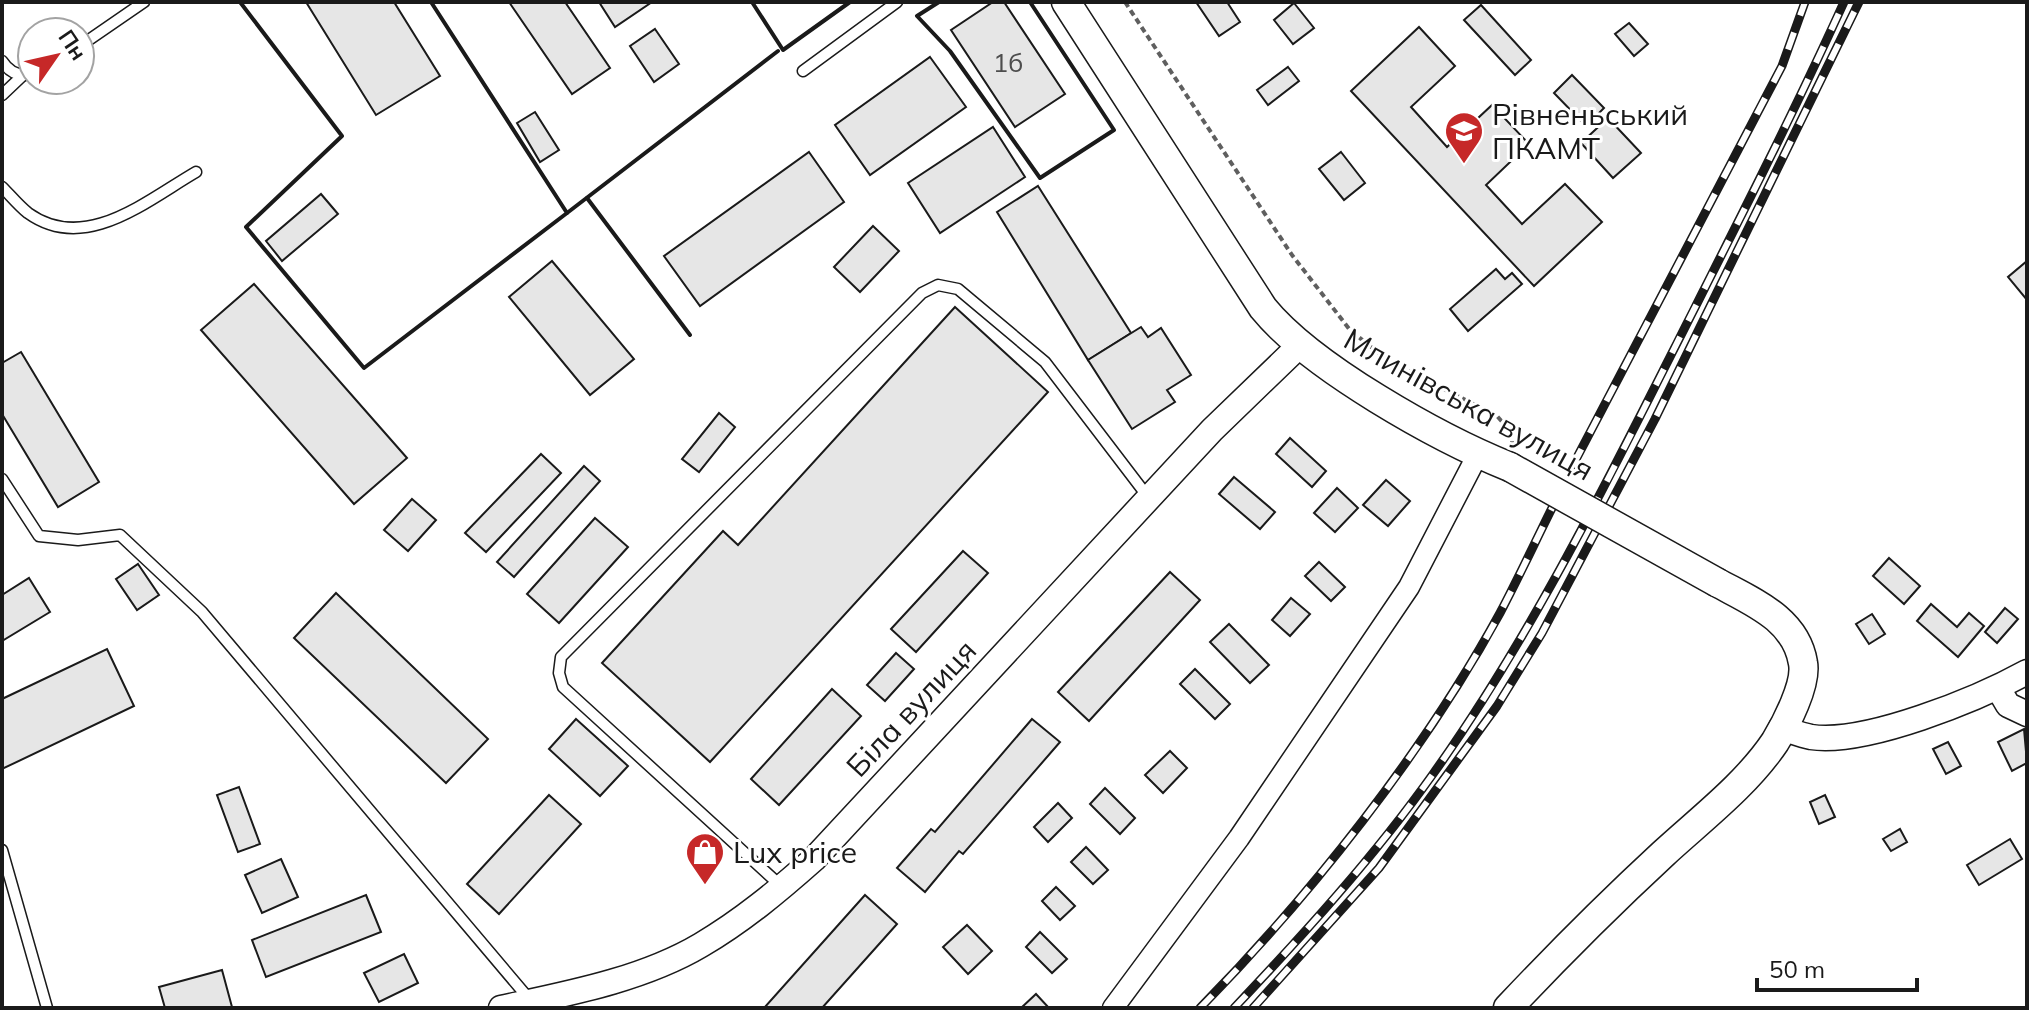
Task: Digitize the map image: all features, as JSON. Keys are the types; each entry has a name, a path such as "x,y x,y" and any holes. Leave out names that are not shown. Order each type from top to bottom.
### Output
{"main road":[{"name":"Млинівська вулиця","path":"1066,2 1263,308 1299,346 1393,407 1478,454 1510,467 1777,615 1794,639 1804,663 1803,679 1781,728 1745,778 1636,879 1508,1008"}],"street":[{"name":"Біла вулиця","path":"501,1008 534,1005 635,973 698,946 783,887 814,859 1212,430 1299,346"},
{"path":"1113,1008 1239,838 1409,587 1478,454"},
{"path":"1781,728 1813,737 1868,733 1998,688 2027,672"},
{"path":"1998,688 2008,705 2027,714"}],"lane":[{"path":"96,35 144,2"},
{"path":"803,71 897,2"},
{"path":"2,187 29,213 63,229 101,226 196,172"},
{"path":"783,887 563,687 559,673 561,657 922,293 938,285 958,289 1045,362 1150,498"},
{"path":"2,479 39,536 78,540 120,535 202,612 534,1005"},
{"path":"2,850 47,1008"}],"path":[{"path":"1125,2 1292,255 1350,330 1387,360 1497,416 1512,433 1510,467"}],"building":[{"path":"306,2 394,2 440,76 376,115"},
{"path":"509,2 565,2 610,68 572,94"},
{"path":"599,2 652,2 615,27"},
{"path":"993,2 1004,2 1065,94 1015,127 951,30"},
{"path":"1196,2 1227,2 1240,22 1219,36"},
{"path":"1294,3 1314,28 1293,44 1274,20"},
{"path":"1481,5 1531,60 1515,75 1464,20"},
{"path":"1629,23 1648,44 1634,56 1615,34"},
{"name":"Рівненьський ПКАМТ","path":"1419,27 1455,66 1411,107 1447,147 1492,105 1529,144 1486,185 1522,224 1565,184 1602,222 1534,286 1351,91"},
{"path":"655,29 679,64 654,82 630,46"},
{"path":"930,57 966,107 870,175 835,125"},
{"path":"1288,67 1299,81 1268,105 1257,90"},
{"path":"1572,75 1604,108 1586,126 1554,93"},
{"path":"535,112 559,150 540,162 517,123"},
{"path":"1608,118 1641,153 1613,178 1581,143"},
{"path":"993,127 1025,177 940,233 908,183"},
{"path":"809,152 844,202 700,306 664,256"},
{"path":"1341,152 1365,183 1344,200 1319,169"},
{"path":"1038,186 1131,333 1088,360 997,212"},
{"path":"321,194 338,214 282,261 266,241"},
{"path":"873,226 899,251 860,292 834,267"},
{"path":"552,261 634,359 590,395 509,297"},
{"path":"2027,261 2027,300 2008,277"},
{"path":"1496,269 1505,279 1512,273 1522,284 1468,331 1450,309"},
{"path":"254,284 407,458 354,504 201,330"},
{"path":"955,307 1048,392 710,762 602,663 723,531 738,545"},
{"path":"1141,327 1148,337 1161,328 1191,375 1167,390 1175,402 1132,429 1088,360"},
{"path":"21,352 99,482 58,507 2,414 2,363"},
{"path":"719,413 735,427 699,472 682,459"},
{"path":"1290,438 1326,471 1312,487 1276,454"},
{"path":"541,454 561,473 486,552 465,533"},
{"path":"584,466 600,481 514,577 497,562"},
{"path":"1234,477 1275,512 1260,529 1219,494"},
{"path":"1386,480 1410,501 1388,526 1363,505"},
{"path":"1337,488 1358,508 1335,532 1314,513"},
{"path":"412,499 436,520 408,551 384,530"},
{"path":"595,518 628,547 559,623 527,594"},
{"path":"963,551 988,573 916,652 891,629"},
{"path":"1889,558 1920,586 1904,604 1873,576"},
{"path":"1319,562 1345,587 1331,601 1305,576"},
{"path":"138,564 159,595 137,610 116,579"},
{"path":"1170,572 1200,600 1089,721 1058,692"},
{"path":"29,578 50,612 2,641 2,595"},
{"path":"336,593 488,739 446,783 294,638"},
{"path":"1291,598 1310,614 1290,636 1272,620"},
{"path":"1931,604 1957,627 1969,613 1984,626 1958,657 1917,621"},
{"path":"2005,608 2018,619 1997,643 1985,632"},
{"path":"1872,614 1885,634 1869,644 1856,624"},
{"path":"1229,624 1269,665 1250,683 1210,642"},
{"path":"107,649 134,706 2,769 2,699"},
{"path":"896,653 914,669 885,701 867,685"},
{"path":"1195,669 1230,704 1215,719 1180,684"},
{"path":"832,689 861,716 779,805 751,779"},
{"path":"576,719 628,766 600,796 549,749"},
{"path":"1032,719 1060,742 963,854 959,851 925,892 897,868 931,829 935,832"},
{"path":"2024,729 2027,763 2012,771 1998,742"},
{"path":"1948,742 1961,766 1946,774 1933,749"},
{"path":"1170,751 1187,768 1163,793 1145,775"},
{"path":"239,787 260,844 238,852 217,795"},
{"path":"1105,788 1135,818 1120,834 1090,804"},
{"path":"549,795 581,824 499,914 467,884"},
{"path":"1825,795 1835,817 1819,824 1810,802"},
{"path":"1058,803 1072,818 1048,842 1034,827"},
{"path":"1900,829 1907,842 1891,851 1883,839"},
{"path":"2010,839 2022,859 1979,885 1967,865"},
{"path":"1086,847 1108,870 1093,884 1071,862"},
{"path":"281,859 298,897 262,913 245,875"},
{"path":"1056,887 1075,906 1060,920 1042,901"},
{"path":"366,895 381,932 266,977 252,940"},
{"path":"865,895 897,924 822,1008 764,1008"},
{"path":"967,925 992,951 968,974 943,947"},
{"path":"1040,932 1067,959 1052,973 1026,947"},
{"path":"404,954 418,983 379,1002 364,973"},
{"path":"222,970 232,1007 165,1008 159,987"},
{"path":"1036,994 1049,1008 1021,1008"}],"railway":[{"path":"1573,465 1782,66 1805,2"},
{"path":"1234,1008 1387,835 1468,724 1500,672 1562,566 1619,458 1761,176 1844,2"},
{"path":"1253,1008 1379,868 1497,706 1542,633 1655,419 1859,2"},
{"path":"1200,1008 1324,870 1401,769 1470,665 1500,613 1554,504"}],"wall":[{"path":"240,2 342,136 246,227 364,368 567,213 431,2"},
{"path":"752,2 783,50 850,2"},
{"path":"939,2 917,16 950,51 1040,178 1114,130 1030,2"},
{"path":"567,213 778,51"},
{"path":"587,198 690,335"}],"place":[{"name":"Рівненьський ПКАМТ","path":"1464,165"},
{"name":"Lux price","path":"705,886"}]}
